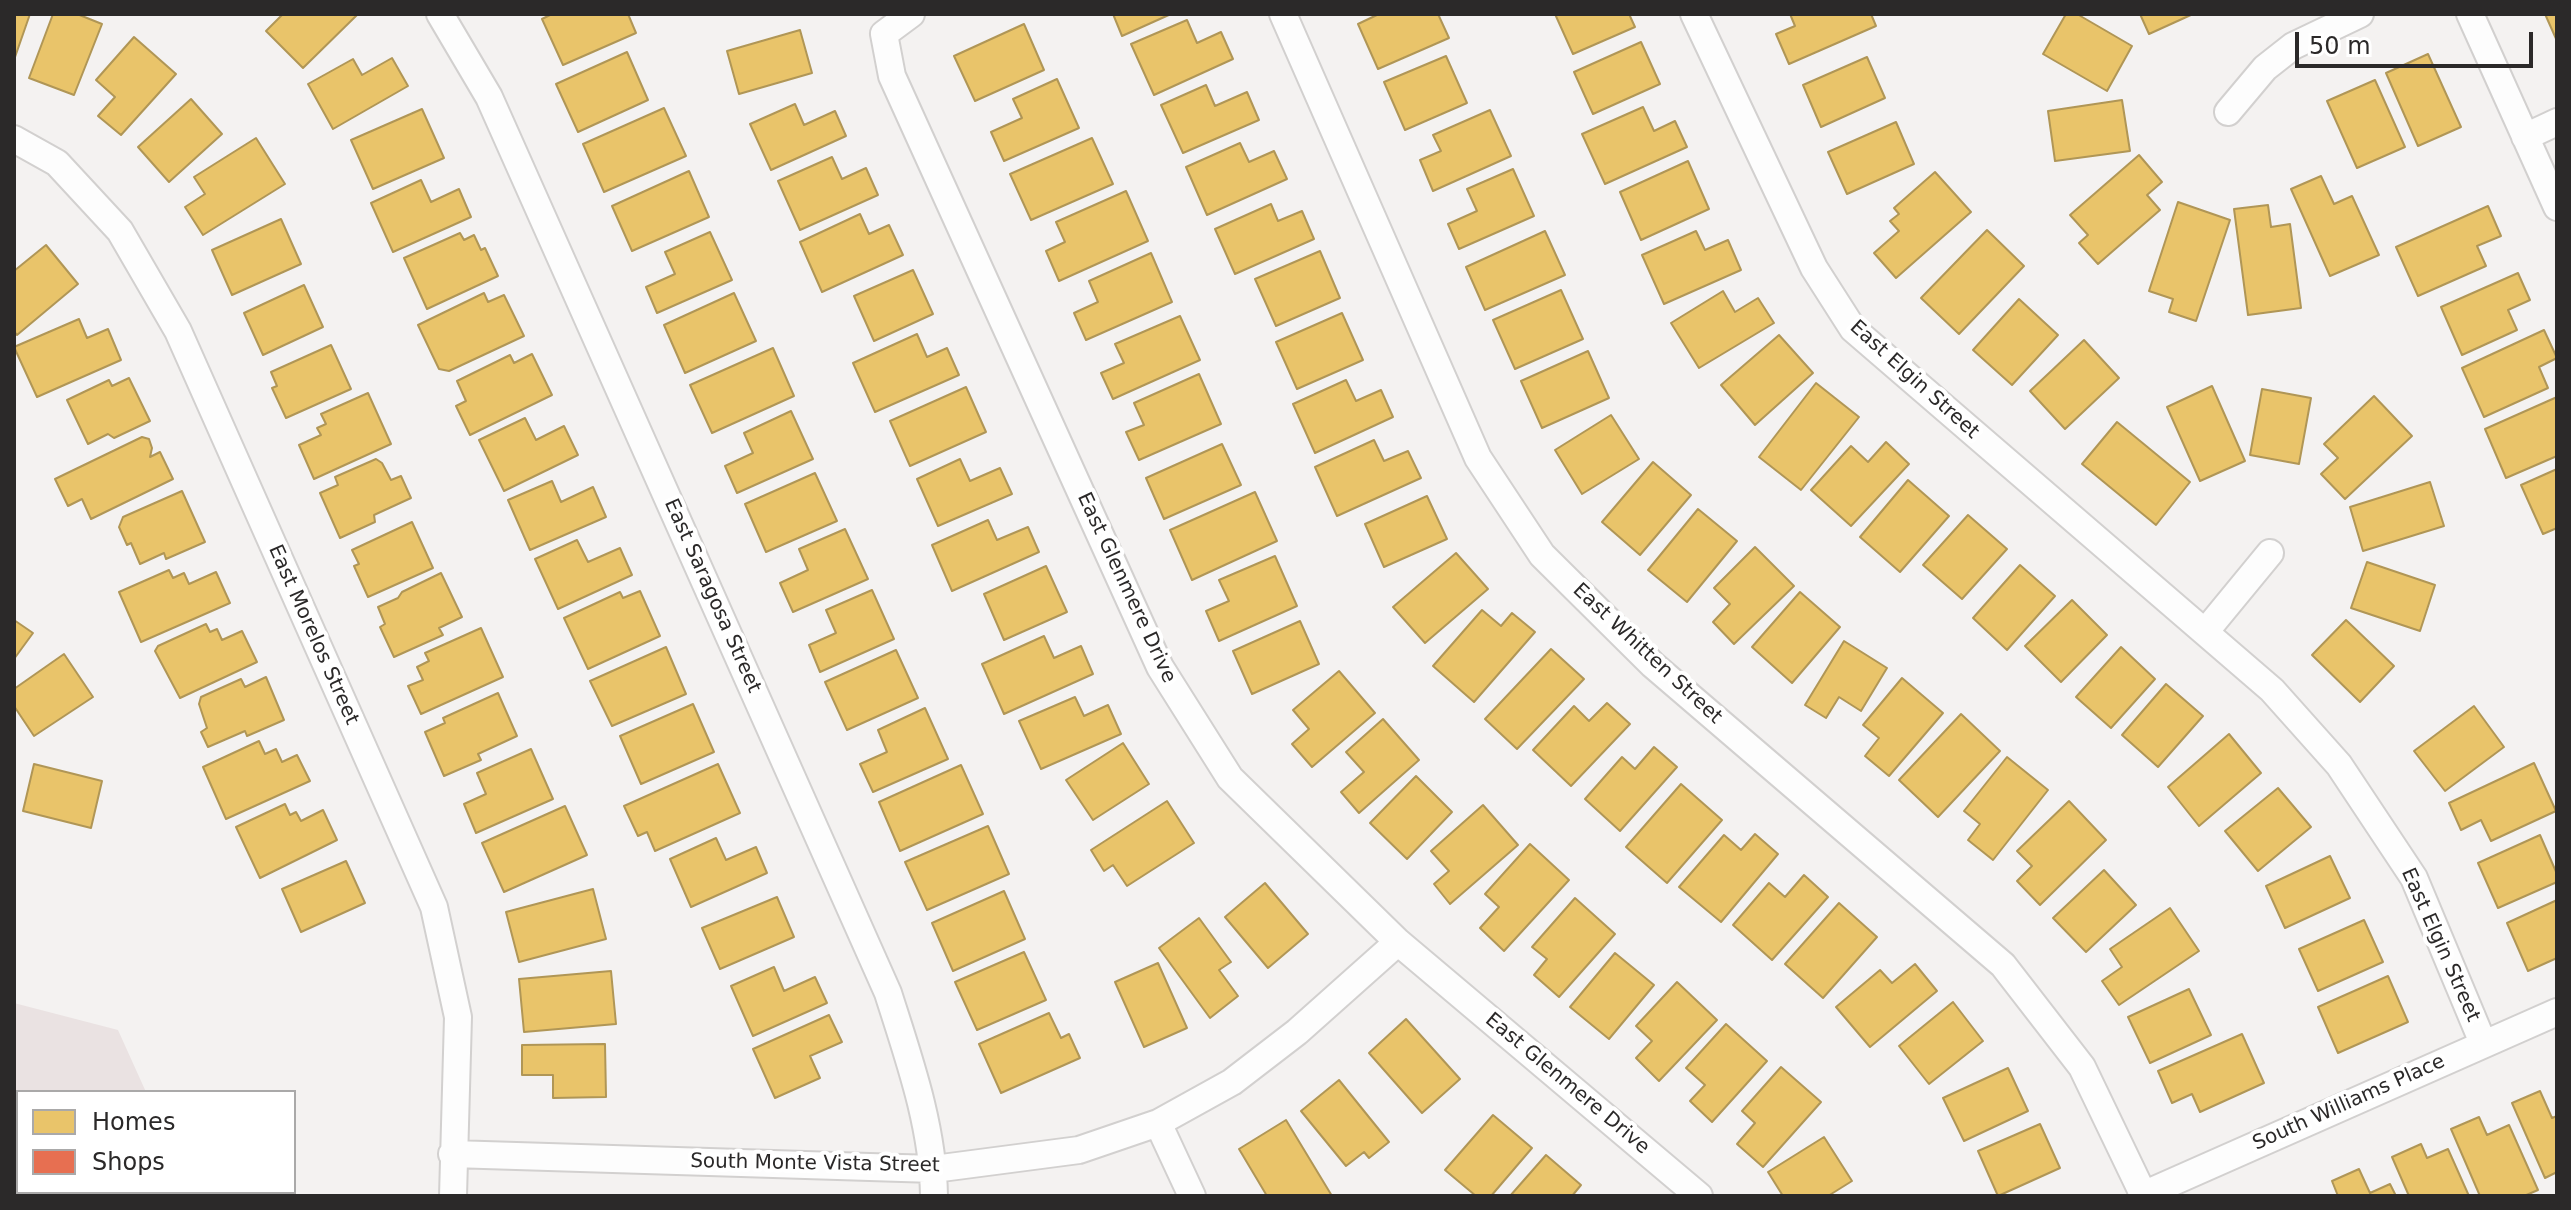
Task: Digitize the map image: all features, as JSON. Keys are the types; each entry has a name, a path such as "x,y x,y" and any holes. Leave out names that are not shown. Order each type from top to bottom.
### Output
{"street":[{"name":"East Saragosa Street","path":"440,14 489,97 888,993 917,1085 934,1169 934,1196"},
{"name":"East Glenmere Drive","path":"911,14 884,34 892,76 1160,667 1230,778 1398,942 1699,1196"},
{"name":"East Whitten Street","path":"1283,14 1478,458 1542,555 1653,665 2003,965 2082,1067 2143,1196"},
{"name":"East Elgin Street","path":"1694,14 1814,268 1853,329 2272,690 2339,765 2414,878 2483,1043"},
{"path":"2228,112 2265,68 2293,46 2360,14"},
{"path":"2470,14 2557,207"},
{"path":"2525,137 2557,122"},
{"name":"East Morelos Street","path":"14,139 57,163 120,231 178,331 434,907 458,1017 453,1196"},
{"path":"2205,632 2270,553"},
{"name":"South Monte Vista Street","path":"452,1154 934,1169 1079,1150 1158,1123 1232,1082 1297,1032 1398,942"},
{"name":"South Williams Place","path":"2143,1196 2557,1012"},
{"path":"1158,1123 1192,1196"}],"shaded area":[{"path":"14,1003 118,1030 145,1090 16,1090 16,1194 193,1196 14,1196"}],"building: Homes":[{"path":"14,14 30,14 14,60"},
{"path":"53,14 77,14 102,24 74,95 29,78"},
{"path":"283,14 357,15 303,68 266,31"},
{"path":"552,14 628,14 636,33 563,65 542,19"},
{"path":"1113,14 1171,14 1122,36"},
{"path":"1379,14 1438,14 1449,38 1378,69 1358,24"},
{"path":"1555,14 1629,14 1635,27 1573,54"},
{"path":"1790,14 1871,14 1876,26 1789,64 1776,34 1795,26"},
{"path":"2066,14 2077,14 2132,46 2107,91 2043,54"},
{"path":"2140,14 2193,14 2149,34"},
{"path":"2545,14 2557,14 2557,41"},
{"path":"1187,20 1197,43 1221,32 1233,59 1154,95 1131,44"},
{"path":"1024,24 1044,70 975,101 954,56"},
{"path":"800,30 812,73 739,94 727,51"},
{"path":"134,37 176,74 121,135 98,116 115,97 96,80"},
{"path":"1641,42 1660,84 1593,114 1574,72"},
{"path":"627,52 648,100 578,132 556,84"},
{"path":"2428,54 2461,127 2418,146 2386,73"},
{"path":"1446,56 1467,103 1405,130 1384,82"},
{"path":"1867,57 1885,98 1821,127 1803,85"},
{"path":"392,58 408,86 333,129 308,84 353,59 362,75"},
{"path":"1057,79 1079,128 1004,161 991,132 1022,118 1013,99"},
{"path":"2375,80 2405,147 2357,168 2327,101"},
{"path":"1206,85 1215,106 1247,92 1259,120 1183,153 1161,105"},
{"path":"191,99 222,134 169,182 138,147"},
{"path":"2122,100 2130,151 2055,161 2048,111"},
{"path":"795,104 804,125 835,111 846,136 771,170 750,124"},
{"path":"1643,107 1654,131 1675,121 1687,147 1605,184 1582,134"},
{"path":"664,108 686,156 604,192 583,144"},
{"path":"422,109 444,158 373,189 351,140"},
{"path":"1490,110 1511,156 1433,191 1420,160 1441,151 1433,135"},
{"path":"1896,122 1914,164 1847,194 1828,152"},
{"path":"256,138 285,184 203,235 185,207 205,194 194,177"},
{"path":"1092,138 1113,184 1031,220 1010,174"},
{"path":"1240,143 1249,162 1274,151 1287,179 1207,215 1186,167"},
{"path":"2139,155 2162,182 2147,195 2160,210 2098,264 2079,243 2088,235 2070,215"},
{"path":"832,157 842,179 866,168 878,195 800,230 778,181"},
{"path":"1688,161 1709,209 1641,240 1620,192"},
{"path":"1513,169 1534,216 1459,249 1448,224 1477,211 1467,189"},
{"path":"689,171 709,217 632,251 612,206"},
{"path":"1935,172 1971,212 1896,278 1874,253 1899,231 1890,221 1899,214 1894,208"},
{"path":"2321,176 2334,204 2352,196 2379,255 2330,276 2291,189"},
{"path":"421,180 431,202 459,189 471,217 393,252 371,203"},
{"path":"1126,191 1148,241 1059,281 1046,251 1065,242 1056,222"},
{"path":"2178,202 2230,220 2196,321 2169,312 2173,299 2149,291"},
{"path":"1271,204 1278,221 1302,211 1314,239 1235,274 1215,229"},
{"path":"2268,205 2271,227 2290,224 2301,308 2248,315 2234,209"},
{"path":"2488,206 2501,236 2477,246 2486,266 2418,296 2396,247"},
{"path":"860,214 869,234 889,225 903,255 822,292 800,242"},
{"path":"281,219 301,264 232,295 212,250"},
{"path":"1987,230 2024,266 1959,334 1921,298"},
{"path":"1545,231 1565,275 1485,310 1466,267"},
{"path":"1696,231 1705,250 1728,240 1741,270 1664,304 1642,255"},
{"path":"710,232 732,280 657,313 646,287 675,274 665,252"},
{"path":"460,233 464,240 474,235 481,250 485,248 498,276 427,309 404,258"},
{"path":"46,245 78,284 17,335 14,331 14,271"},
{"path":"1320,251 1340,298 1276,326 1255,279"},
{"path":"1151,253 1172,302 1086,340 1074,313 1098,302 1089,281"},
{"path":"913,270 933,314 874,341 854,296"},
{"path":"2518,273 2530,300 2508,310 2517,330 2462,355 2441,307"},
{"path":"304,285 323,327 263,355 244,313"},
{"path":"1561,290 1583,339 1515,369 1493,320"},
{"path":"1723,291 1735,312 1758,298 1774,323 1699,368 1671,323"},
{"path":"484,293 488,302 504,295 524,336 449,371 439,369 418,325"},
{"path":"734,293 756,341 685,373 664,325"},
{"path":"2019,299 2058,335 2012,385 1973,350"},
{"path":"1342,313 1363,360 1297,389 1276,342"},
{"path":"1180,316 1200,360 1113,399 1101,373 1124,363 1115,344"},
{"path":"79,319 87,338 108,329 121,360 37,397 14,347"},
{"path":"2544,330 2557,358 2539,367 2548,388 2484,417 2462,368"},
{"path":"917,334 927,357 947,348 959,375 875,412 853,363"},
{"path":"1779,335 1813,373 1755,425 1721,385"},
{"path":"2084,340 2119,378 2065,429 2030,391"},
{"path":"331,345 351,389 286,418 272,388 277,386 271,372"},
{"path":"773,348 794,396 712,433 690,385"},
{"path":"1588,351 1609,398 1542,428 1521,381"},
{"path":"532,354 552,395 470,435 456,406 466,401 457,381 510,355 514,363"},
{"path":"1199,374 1221,424 1139,460 1126,432 1144,425 1134,403"},
{"path":"129,378 150,421 114,438 108,434 88,444 67,400 109,380 112,386"},
{"path":"1346,380 1356,401 1381,390 1393,417 1315,453 1293,404"},
{"path":"1816,383 1859,417 1801,490 1759,457"},
{"path":"2212,386 2245,461 2200,481 2167,407"},
{"path":"966,387 986,432 910,466 890,421"},
{"path":"2262,389 2311,398 2299,464 2250,455"},
{"path":"368,393 391,444 314,479 299,445 321,435 317,428 326,424 321,414"},
{"path":"2374,396 2412,436 2345,499 2321,474 2338,458 2324,444"},
{"path":"2557,397 2557,456 2506,478 2485,429"},
{"path":"791,411 813,459 737,493 725,466 753,453 744,433"},
{"path":"1611,415 1639,459 1582,494 1555,450"},
{"path":"525,418 536,440 564,426 578,455 504,491 479,440"},
{"path":"2117,422 2190,482 2156,525 2082,464"},
{"path":"142,437 149,439 152,448 150,457 160,452 173,479 91,519 82,499 68,506 55,479"},
{"path":"1374,440 1384,461 1408,451 1421,478 1337,516 1315,467"},
{"path":"1886,442 1909,464 1851,526 1811,490 1851,446 1868,462"},
{"path":"1222,444 1241,485 1164,519 1146,478"},
{"path":"376,459 382,463 391,480 401,476 411,498 374,515 375,522 340,538 320,493 338,485 335,477"},
{"path":"960,459 970,481 1000,468 1012,494 938,526 917,479"},
{"path":"1653,462 1691,495 1640,555 1602,522"},
{"path":"2557,469 2557,528 2543,534 2521,485"},
{"path":"815,473 837,521 766,552 745,504"},
{"path":"1908,480 1949,516 1900,572 1860,537"},
{"path":"552,481 561,502 593,487 606,517 530,550 508,500"},
{"path":"2430,482 2444,526 2363,551 2350,507"},
{"path":"182,491 205,542 166,559 164,553 140,564 131,543 127,545 119,527 123,517"},
{"path":"1255,492 1277,541 1192,580 1170,530"},
{"path":"1427,496 1447,539 1384,567 1365,524"},
{"path":"1698,509 1737,541 1687,602 1648,570"},
{"path":"1968,515 2007,549 1962,599 1923,565"},
{"path":"988,520 997,540 1028,527 1039,552 952,591 932,545"},
{"path":"412,522 433,568 368,597 354,566 359,564 352,550"},
{"path":"845,529 868,579 793,612 780,583 808,570 799,549"},
{"path":"577,540 588,562 620,548 632,575 558,609 535,559"},
{"path":"1755,547 1794,586 1734,644 1713,622 1730,604 1714,588"},
{"path":"1456,553 1488,589 1425,643 1393,607"},
{"path":"1275,556 1297,606 1219,641 1206,611 1229,601 1219,580"},
{"path":"2367,562 2435,585 2420,631 2351,608"},
{"path":"2020,565 2055,596 2007,650 1973,618"},
{"path":"1046,566 1067,612 1004,640 984,594"},
{"path":"169,570 173,578 184,573 189,584 216,572 230,603 141,642 119,592"},
{"path":"441,573 462,617 439,628 443,635 394,657 380,627 385,624 378,607"},
{"path":"872,590 894,639 820,672 809,645 836,633 826,610"},
{"path":"640,591 660,636 588,669 564,618 620,592 623,598"},
{"path":"1800,592 1840,627 1792,683 1752,647"},
{"path":"2072,600 2107,635 2061,682 2025,646"},
{"path":"1482,610 1501,626 1512,613 1535,632 1474,702 1433,666"},
{"path":"14,620 33,633 14,659"},
{"path":"2346,620 2394,666 2360,702 2312,655"},
{"path":"1300,621 1319,664 1252,694 1233,651"},
{"path":"206,624 210,632 217,629 222,640 242,631 257,662 180,698 155,651 158,646"},
{"path":"481,628 503,677 421,714 408,686 423,680 417,667 429,661 425,653"},
{"path":"1044,636 1054,658 1081,646 1093,674 1004,714 982,664"},
{"path":"1844,641 1887,668 1861,711 1839,697 1826,718 1805,705"},
{"path":"666,647 686,694 612,726 590,681"},
{"path":"2121,647 2155,679 2111,728 2076,697"},
{"path":"1551,649 1584,679 1517,749 1485,719"},
{"path":"896,650 918,698 847,730 825,682"},
{"path":"64,654 93,697 34,736 14,706 14,689"},
{"path":"1339,671 1375,713 1312,767 1292,744 1309,729 1293,710"},
{"path":"266,677 284,720 247,736 245,731 208,747 201,732 207,728 199,704 201,697 241,679 245,687"},
{"path":"1902,678 1943,713 1889,776 1865,756 1879,738 1863,725"},
{"path":"2166,684 2203,716 2158,767 2122,735"},
{"path":"498,693 517,736 478,754 481,760 444,776 425,732 445,723 443,718"},
{"path":"1075,697 1084,716 1108,705 1121,734 1041,769 1019,721"},
{"path":"1607,703 1630,724 1571,786 1533,750 1574,706 1589,721"},
{"path":"693,704 714,752 641,784 620,736"},
{"path":"2474,706 2504,747 2445,791 2414,751"},
{"path":"925,708 948,759 873,792 860,764 887,752 878,730"},
{"path":"1961,714 2000,751 1938,817 1899,780"},
{"path":"1383,719 1419,760 1359,813 1341,792 1364,772 1346,752"},
{"path":"2229,734 2261,773 2199,826 2168,787"},
{"path":"259,741 265,754 276,749 282,762 297,755 310,781 226,819 203,767"},
{"path":"1123,743 1149,784 1093,820 1066,780"},
{"path":"1654,747 1677,767 1620,831 1585,799 1622,757 1635,769"},
{"path":"531,749 553,799 476,833 464,804 486,794 477,773"},
{"path":"2007,757 2048,790 1993,860 1968,840 1980,824 1964,811"},
{"path":"2534,763 2556,811 2491,841 2481,820 2461,830 2449,803"},
{"path":"34,764 102,781 91,828 23,811"},
{"path":"718,764 740,813 655,851 647,832 638,836 624,806"},
{"path":"961,765 983,814 900,851 879,802"},
{"path":"1416,776 1452,812 1407,859 1370,823"},
{"path":"1681,784 1722,820 1667,883 1626,847"},
{"path":"2278,788 2311,827 2258,871 2225,831"},
{"path":"1167,801 1194,843 1127,886 1113,865 1104,871 1091,850"},
{"path":"2069,801 2106,840 2040,905 2017,881 2032,866 2017,851"},
{"path":"285,804 290,815 296,812 301,821 323,810 337,840 260,878 236,827"},
{"path":"1483,805 1518,845 1450,904 1434,884 1449,871 1431,851"},
{"path":"565,806 587,855 504,892 482,843"},
{"path":"988,826 1009,874 927,910 905,862"},
{"path":"1755,834 1778,854 1721,922 1679,887 1724,835 1741,850"},
{"path":"2540,835 2557,874 2557,882 2498,908 2478,863"},
{"path":"716,838 726,860 756,847 767,873 691,907 670,859"},
{"path":"1530,844 1569,880 1504,951 1480,928 1499,907 1485,894"},
{"path":"2330,856 2350,898 2285,928 2266,886"},
{"path":"346,861 365,903 301,932 282,889"},
{"path":"2104,870 2136,905 2086,952 2053,918"},
{"path":"1804,875 1828,897 1772,960 1733,925 1769,883 1785,897"},
{"path":"1265,883 1308,934 1268,968 1225,917"},
{"path":"593,889 606,939 519,962 506,912"},
{"path":"1004,891 1025,939 953,971 932,923"},
{"path":"777,897 794,937 720,969 702,928"},
{"path":"1575,898 1615,934 1559,997 1534,975 1547,959 1532,947"},
{"path":"2557,900 2557,958 2528,971 2507,923"},
{"path":"1839,903 1877,937 1823,998 1785,964"},
{"path":"2170,908 2199,951 2119,1005 2102,981 2122,967 2110,949"},
{"path":"1199,918 1231,962 1219,970 1238,996 1210,1018 1159,948"},
{"path":"2364,920 2383,962 2318,991 2299,949"},
{"path":"1024,952 1046,1000 977,1030 955,982"},
{"path":"1615,953 1654,985 1609,1039 1570,1007"},
{"path":"1158,963 1187,1028 1144,1047 1115,982"},
{"path":"1915,964 1937,991 1870,1047 1836,1007 1880,970 1892,983"},
{"path":"774,967 784,991 815,977 827,1003 753,1036 731,986"},
{"path":"611,971 616,1024 524,1032 519,979"},
{"path":"2388,976 2408,1022 2338,1053 2318,1007"},
{"path":"1677,982 1717,1020 1659,1081 1636,1058 1652,1041 1636,1026"},
{"path":"2189,989 2211,1035 2150,1063 2128,1017"},
{"path":"1953,1002 1983,1041 1929,1084 1899,1046"},
{"path":"1049,1013 1061,1038 1069,1034 1080,1058 1001,1093 979,1044"},
{"path":"829,1015 842,1042 810,1056 820,1078 775,1098 753,1049"},
{"path":"1406,1019 1460,1079 1422,1113 1369,1053"},
{"path":"1726,1024 1767,1061 1712,1122 1690,1101 1705,1085 1686,1068"},
{"path":"2242,1034 2264,1083 2200,1112 2192,1094 2172,1103 2158,1071"},
{"path":"605,1044 606,1097 553,1098 553,1075 522,1075 522,1045"},
{"path":"1781,1067 1821,1102 1763,1167 1737,1144 1755,1123 1742,1111"},
{"path":"2008,1068 2028,1111 1964,1141 1943,1098"},
{"path":"1339,1080 1389,1142 1369,1158 1364,1152 1346,1166 1301,1111"},
{"path":"2540,1091 2552,1118 2557,1116 2557,1172 2545,1178 2512,1103"},
{"path":"1493,1115 1532,1148 1491,1196 1476,1196 1445,1170"},
{"path":"2479,1117 2487,1135 2509,1125 2538,1190 2524,1196 2480,1196 2451,1129"},
{"path":"1286,1120 1332,1196 1267,1196 1239,1149"},
{"path":"2040,1124 2060,1168 1998,1196 1978,1151"},
{"path":"1824,1137 1852,1181 1828,1196 1783,1196 1768,1172"},
{"path":"2421,1144 2427,1158 2448,1149 2469,1196 2409,1196 2392,1157"},
{"path":"1546,1155 1581,1185 1572,1196 1510,1196"},
{"path":"2359,1169 2370,1193 2390,1184 2396,1196 2338,1196 2332,1181"}],"building: Shops":[{"path":"14,1137 16,1194 53,1196 14,1196"}]}
